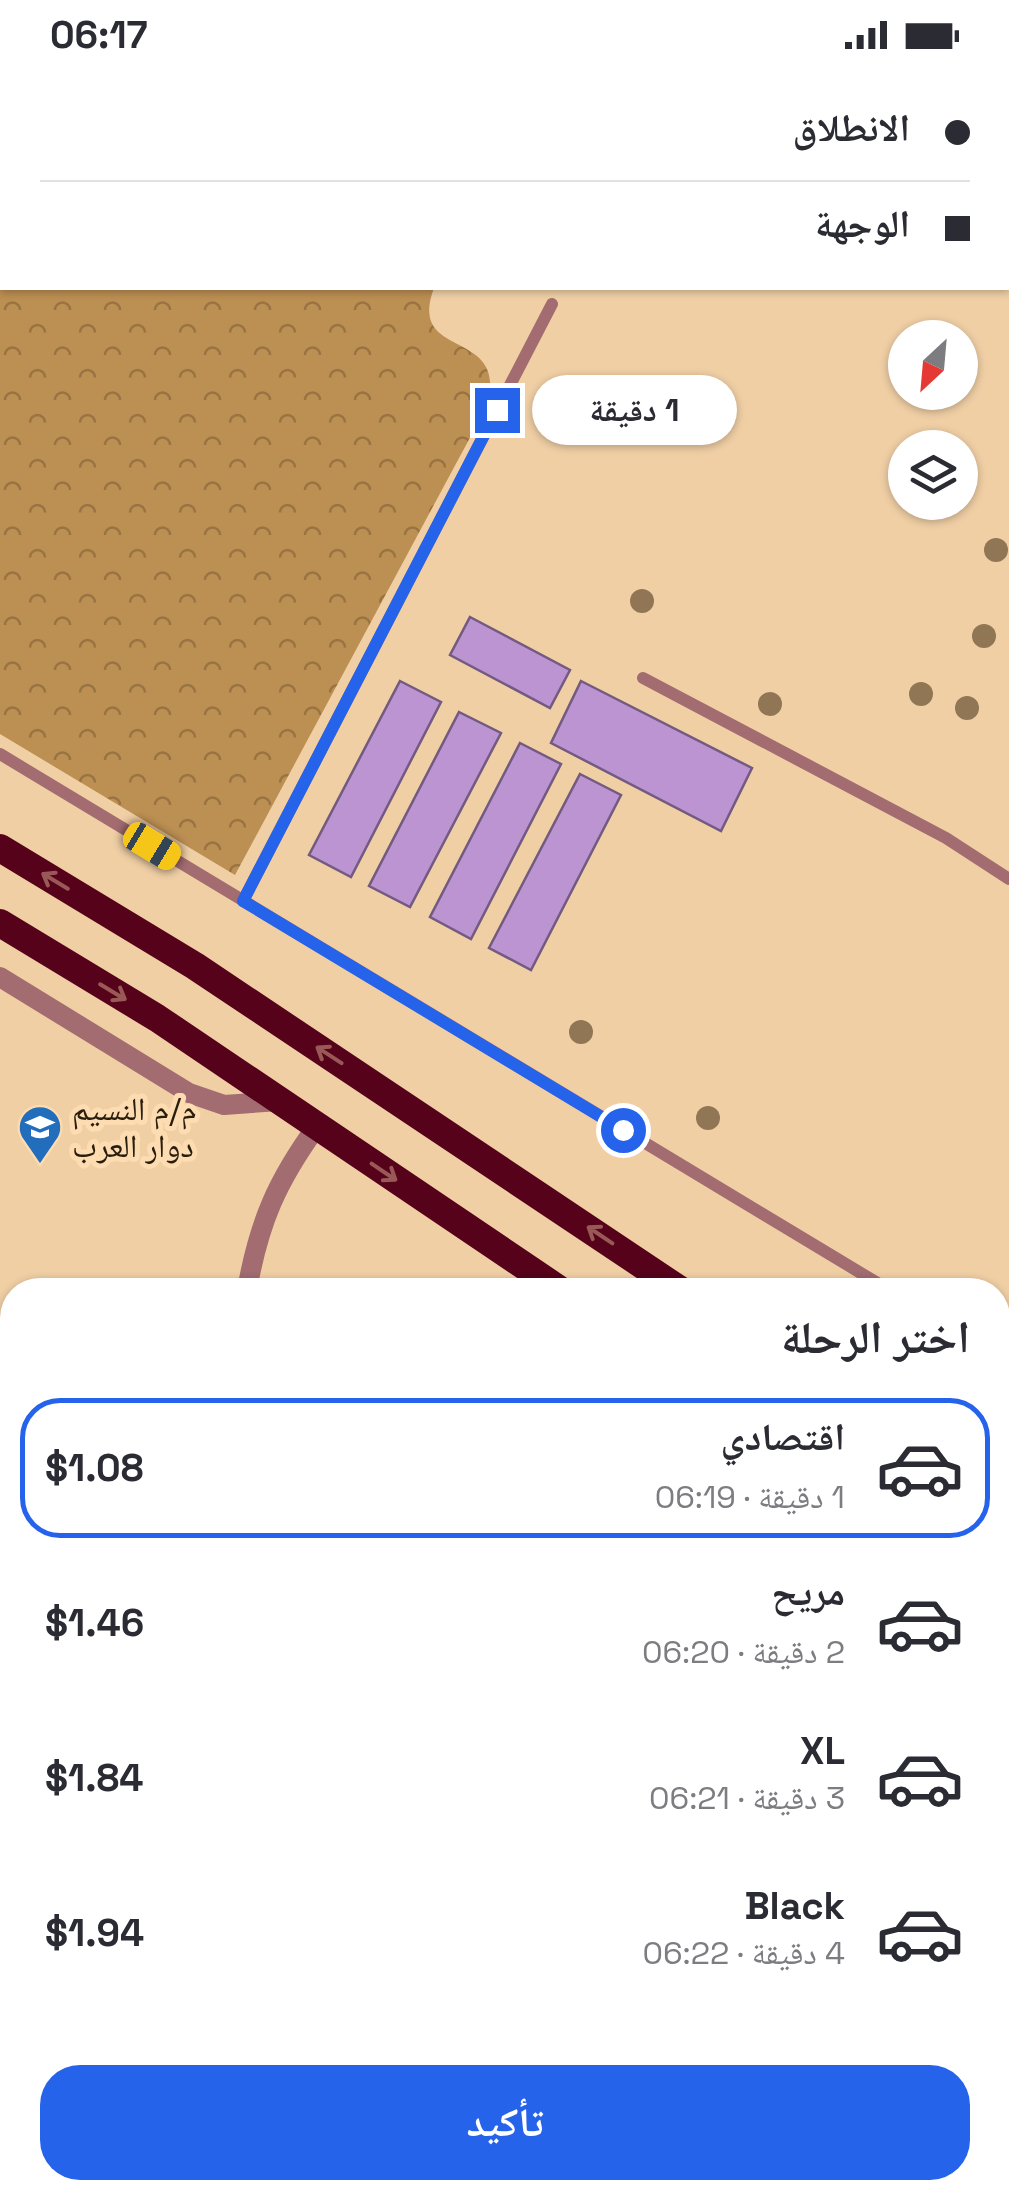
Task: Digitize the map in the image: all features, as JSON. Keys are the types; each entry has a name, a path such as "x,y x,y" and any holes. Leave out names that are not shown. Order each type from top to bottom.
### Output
{"highway":[{"path":"0,848 195,966 662,1278"},
{"path":"0,924 157,1018 542,1278"}],"street":[{"path":"0,977 188,1093 224,1105 280,1101"},
{"path":"249,1278 262,1216 286,1169 318,1126"}],"lane":[{"path":"243,901 552,304"},
{"path":"643,678 946,838 1009,879"},
{"path":"0,754 870,1278"}],"green space":[{"path":"0,290 434,290 429,311 434,326 484,364 490,381 487,406 235,875 0,734"}],"building":[{"path":"470,617 570,670 550,708 450,655"},
{"path":"400,681 441,702 351,877 309,855"},
{"path":"581,681 752,768 721,831 551,743"},
{"path":"459,712 501,733 410,907 369,886"},
{"path":"520,743 561,764 471,939 430,917"},
{"path":"580,774 621,795 531,970 489,948"}],"place":[{"name":"م/م النسيم دوار العرب","path":"40,1165"}],"route":[{"path":"497,410 243,901 623,1130"}]}
